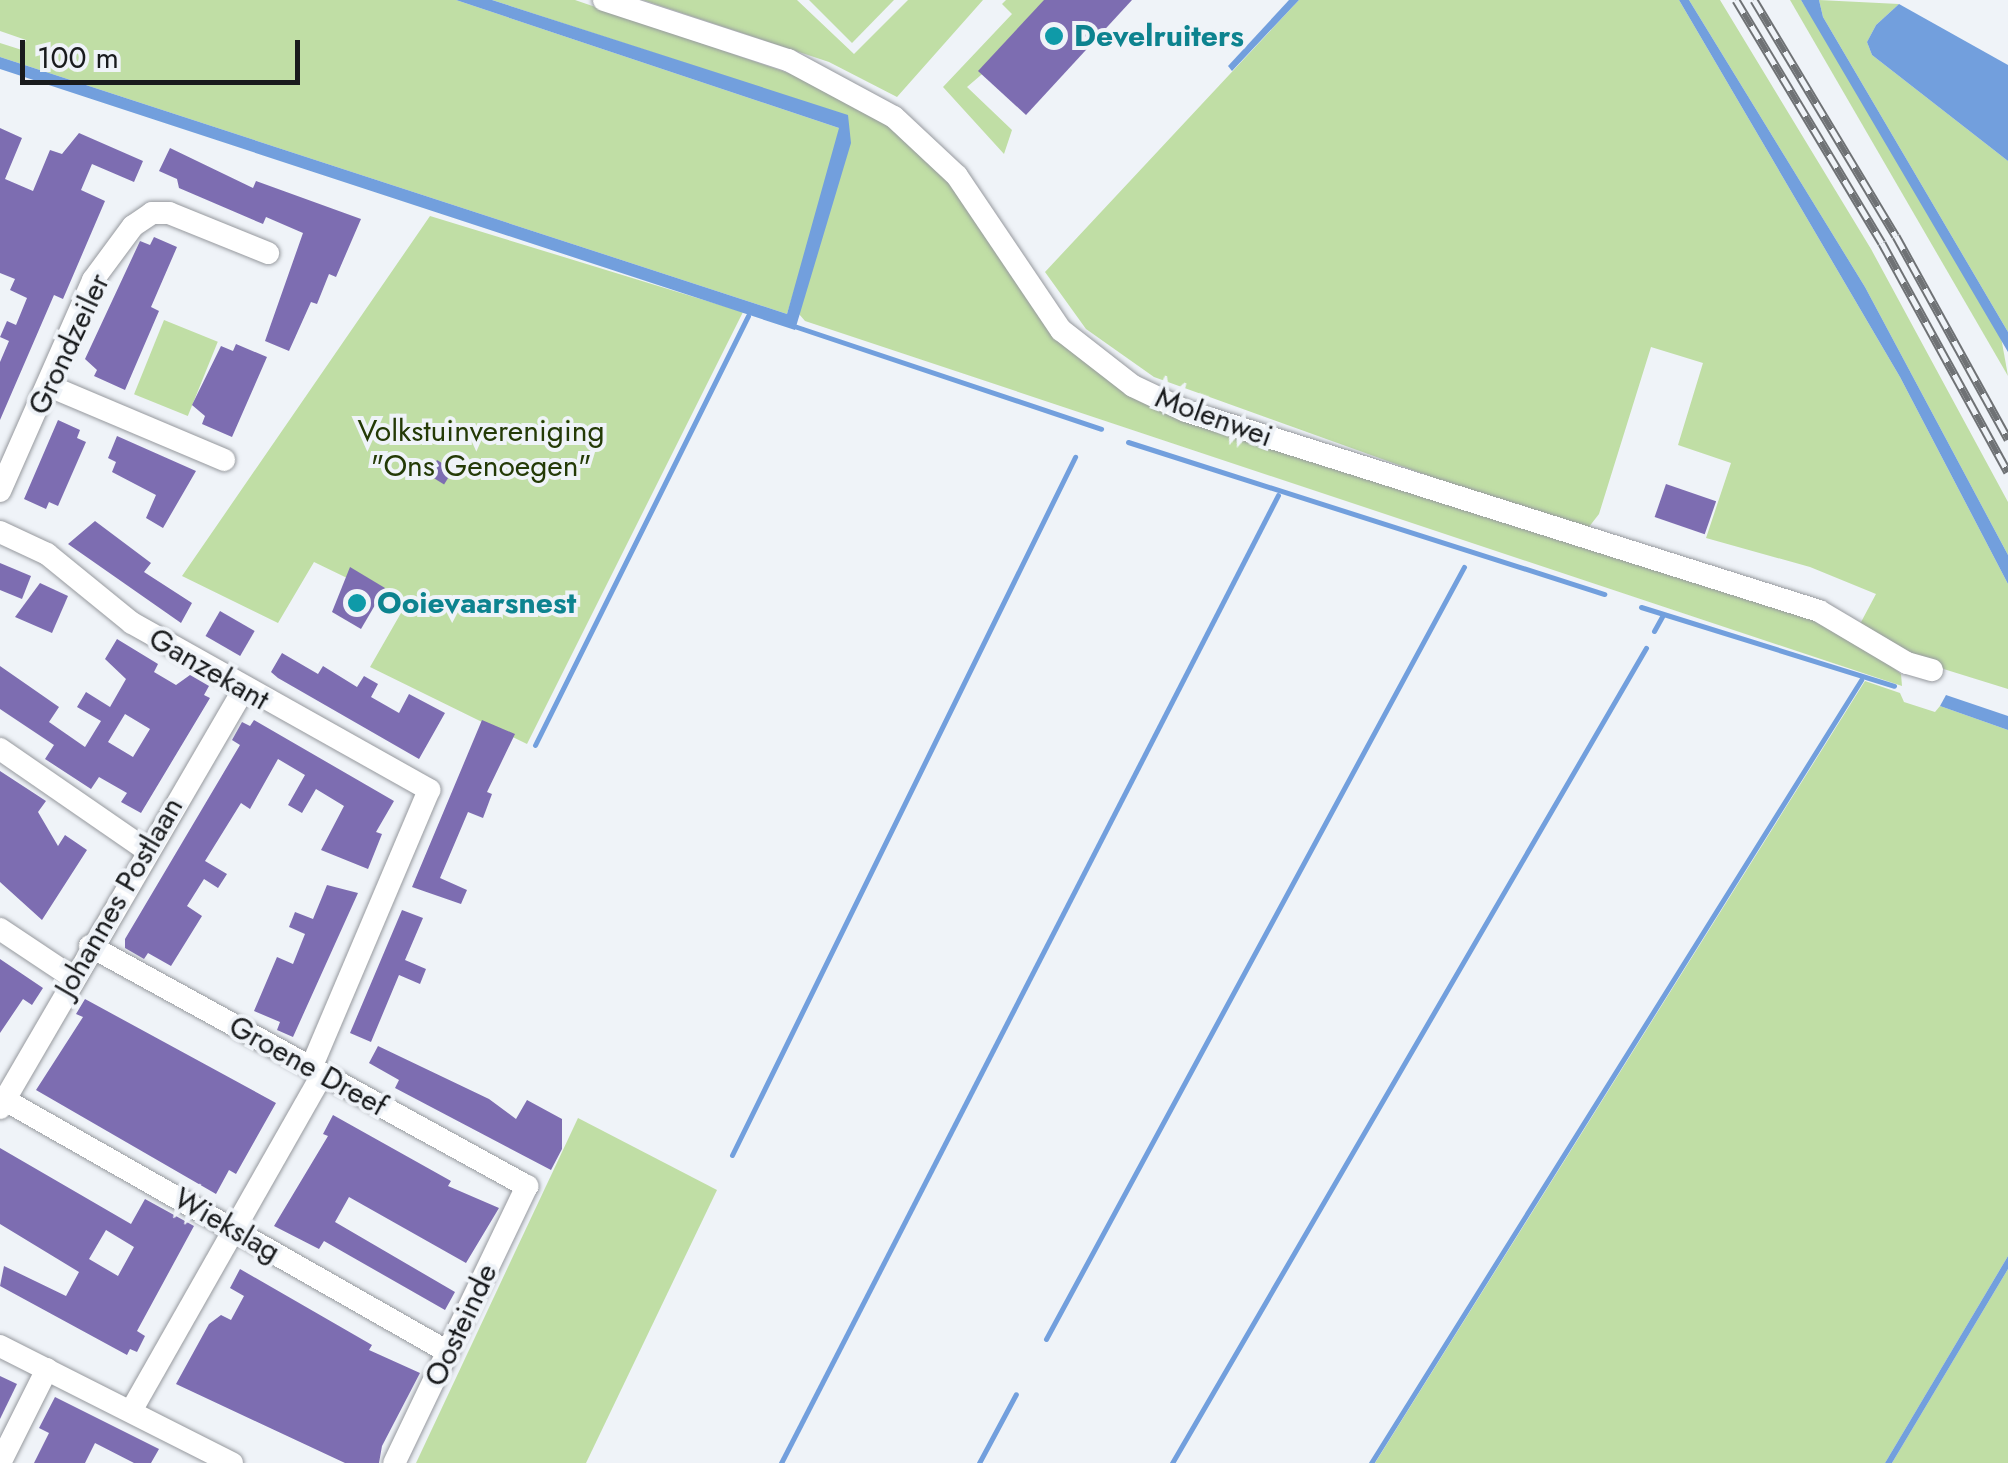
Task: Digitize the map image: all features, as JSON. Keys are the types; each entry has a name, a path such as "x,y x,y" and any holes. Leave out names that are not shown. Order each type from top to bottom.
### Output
{"street":[{"name":"Molenwei","path":"604,0 788,60 894,117 957,176 1061,330 1133,386 1186,411 1819,611 1907,663 1932,670"},
{"name":"Grondzeiler","path":"0,491 93,280 133,226 152,213 169,213 268,253"},
{"path":"49,386 224,460"},
{"name":"Ganzekant","path":"0,532 48,554 132,623 243,690 429,790 317,1071"},
{"name":"Johannes Postlaan","path":"2,1104 146,849 243,690"},
{"path":"0,749 146,849"},
{"path":"0,929 72,977"},
{"name":"Groene Dreef","path":"90,946 527,1186"},
{"path":"131,1411 317,1071"},
{"name":"Wiekslag","path":"2,1104 232,1228 448,1352"},
{"name":"Oosteinde","path":"394,1463 527,1186"},
{"path":"0,1346 131,1411 193,1454 232,1463"},
{"path":"0,1463 47,1369"}],"green space":[{"path":"0,0 456,0 839,128 842,134 787,314 0,57 0,43 22,50 26,40 0,31"},
{"path":"492,0 575,0 800,77 885,120 953,184 1048,326 1131,397 1837,625 1901,674 1902,686 805,321 799,314 848,116"},
{"path":"643,0 797,0 854,54 908,0 983,0 897,97 829,62"},
{"path":"809,0 894,0 852,43"},
{"path":"1006,0 1126,0 988,69 967,87 1012,130 1004,154 943,87 1012,14 1002,4"},
{"path":"1299,0 1679,0 1900,377 2008,584 2008,689 1921,662 1860,624 1876,594 1810,567 1706,538 1731,463 1678,445 1703,363 1651,347 1599,514 1585,532 1154,377 1086,329 1045,272"},
{"path":"1689,0 1720,0 1871,249 2008,502 2008,555 1865,287"},
{"path":"1790,0 1801,0 1862,96 2001,337 2008,376"},
{"path":"1819,0 1899,4 1876,25 1867,42 1872,55 2008,161 2008,332 1823,17"},
{"name":"Volkstuinvereniging \"Ons Genoegen\"","path":"430,216 743,312 527,744 370,667 405,606 314,562 278,623 182,576"},
{"path":"164,320 218,342 188,416 134,394"},
{"path":"1865,681 1900,693 1904,702 1935,712 1940,706 2008,730 2008,1256 1885,1463 1375,1463"},
{"path":"578,1118 717,1190 586,1463 416,1463"},
{"path":"2008,1269 2008,1463 1892,1463"}],"water":[{"path":"456,0 492,0 848,115 851,143 795,330 0,69 0,57 787,314 839,128"},
{"path":"1289,0 1299,0 1232,71 1228,66"},
{"path":"1679,0 1689,0 1865,287 2008,555 2008,584 1900,377"},
{"path":"1801,0 1819,0 1823,17 2008,332 2008,352"},
{"path":"1899,4 2008,65 2008,161 1872,55 1867,42 1876,25"},
{"path":"1946,695 2008,716 2008,730 1940,706"},
{"path":"2008,1256 2008,1269 1892,1463 1885,1463"}],"building":[{"name":"Develruiters","path":"1044,0 1132,0 1026,115 978,71"},
{"path":"0,128 22,138 5,179 33,191 50,150 62,154 79,133 143,161 134,182 92,164 81,190 105,201 63,299 54,295 0,420 0,362 9,341 0,337 7,321 16,325 27,298 10,290 15,279 0,273"},
{"path":"170,148 253,188 256,181 361,219 336,277 329,274 317,304 311,302 289,351 265,341 303,233 266,217 263,224 179,188 177,179 159,171"},
{"path":"154,237 177,247 151,307 159,311 125,390 94,376 97,370 85,359 140,241 150,245"},
{"path":"236,344 267,357 232,437 202,424 205,416 192,405 221,346 233,351"},
{"path":"58,420 80,430 77,438 86,442 58,506 49,502 46,509 24,499"},
{"path":"117,436 196,471 163,528 146,518 156,495 112,472 116,462 108,458"},
{"path":"437,460 453,470 444,484 428,474"},
{"path":"1666,484 1716,501 1705,534 1655,517"},
{"path":"95,521 151,563 144,572 192,603 181,623 68,544"},
{"path":"0,563 31,576 22,599 0,590"},
{"name":"Ooievaarsnest","path":"350,567 385,588 361,629 332,612"},
{"path":"40,583 68,596 52,633 15,617"},
{"path":"220,611 255,631 240,656 206,636"},
{"path":"117,639 158,664 154,672 176,685 190,675 209,686 204,695 210,698 141,813 121,802 127,793 99,777 91,789 45,759 54,745 0,709 0,666 59,707 49,722 85,747 101,721 77,707 86,692 110,707 126,679 105,659","holes":["125,714 150,729 133,757 108,742"]},
{"path":"282,653 318,674 323,666 357,687 364,676 378,684 371,697 399,713 409,694 445,713 419,759 278,678 271,672"},
{"path":"254,720 394,801 376,832 382,834 368,869 321,850 344,806 316,789 302,813 288,805 305,775 278,759 250,809 241,803 205,861 227,874 218,888 204,879 187,906 202,916 171,966 148,953 144,959 125,948 125,939 240,745 232,740 242,722 250,726"},
{"path":"482,720 515,734 487,792 492,794 483,818 468,812 440,878 467,890 461,904 412,887"},
{"path":"0,771 46,801 38,812 58,846 65,835 87,850 42,920 0,882"},
{"path":"327,885 358,893 293,1037 277,1030 280,1022 254,1011 277,957 293,964 305,934 289,927 295,912 313,919"},
{"path":"402,910 423,918 405,960 426,969 420,984 399,975 371,1042 350,1033"},
{"path":"0,959 43,988 32,1005 23,999 0,1033"},
{"path":"85,999 276,1103 236,1174 229,1170 216,1194 36,1090 83,1017 76,1014"},
{"path":"378,1046 489,1099 516,1119 527,1100 562,1119 562,1149 551,1170 395,1088 399,1080 369,1063"},
{"path":"333,1115 451,1181 448,1186 499,1208 466,1263 349,1197 335,1222 455,1292 445,1310 324,1241 319,1249 274,1226 328,1136 323,1134"},
{"path":"0,1148 131,1224 145,1199 194,1226 137,1331 145,1336 137,1352 130,1349 127,1355 0,1286 4,1266 66,1296 79,1272 0,1224","holes":["106,1230 134,1247 118,1276 89,1259"]},
{"path":"240,1269 372,1345 369,1350 420,1373 382,1446 379,1463 345,1463 176,1384 209,1324 221,1315 231,1320 244,1296 230,1288"},
{"path":"0,1376 17,1384 0,1419"},
{"path":"55,1397 159,1449 151,1463 134,1463 95,1443 85,1463 34,1463 49,1433 39,1428"}],"waterway":[{"path":"535,745 748,316"},
{"path":"791,325 1101,429"},
{"path":"1128,442 1604,594"},
{"path":"732,1155 1075,457"},
{"path":"781,1463 1278,495"},
{"path":"1046,1339 1464,567"},
{"path":"1641,607 1894,686"},
{"path":"1654,631 1663,615"},
{"path":"1172,1463 1646,648"},
{"path":"1371,1463 1861,680"},
{"path":"979,1463 1016,1394"}],"railway":[{"path":"1736,0 1882,243 2008,472"},
{"path":"1754,0 1896,236 2008,439"}],"place":[{"name":"Develruiters","path":"1054,36"},
{"name":"Ooievaarsnest","path":"357,603"}]}
